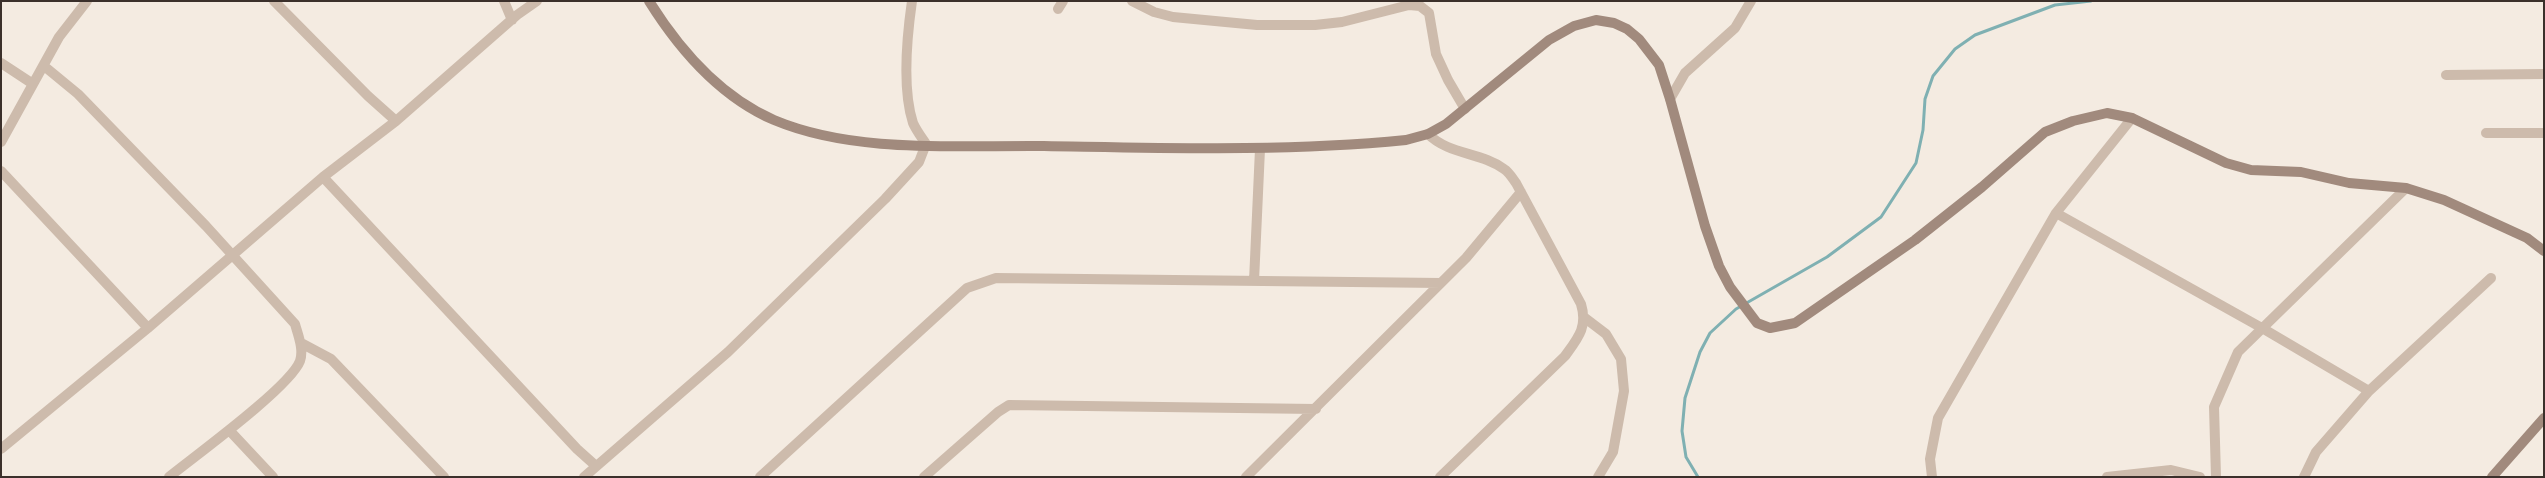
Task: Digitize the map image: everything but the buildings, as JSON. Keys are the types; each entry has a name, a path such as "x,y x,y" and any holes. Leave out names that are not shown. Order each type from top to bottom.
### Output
{"street":[{"path":"1,142 59,37 87,1"},
{"path":"274,1 396,121"},
{"path":"504,1 512,20"},
{"path":"1,449 148,328 232,253 322,177 396,121 536,1"},
{"path":"649,1 668,32 697,64 732,95 773,119 815,134 838,138 861,141 926,144 1260,149 1368,144 1406,140 1428,134 1466,110 1549,40 1574,26 1596,20 1614,23 1627,29 1639,39 1659,65 1670,99 1705,226 1719,266 1730,288 1757,324 1770,328 1795,323 1822,306 1921,235 2009,165 2045,132 2107,113 2132,118 2226,163 2250,170 2301,172 2349,183 2406,188 2450,202 2527,238 2544,251"},
{"path":"912,1 907,62 910,109 914,125 926,144"},
{"path":"1132,1 1154,12 1173,17 1257,25 1315,25 1342,22 1409,5 1420,6 1429,13 1436,54 1448,80 1466,110"},
{"path":"1670,99 1685,73 1736,28 1752,1"},
{"path":"1,63 33,84"},
{"path":"44,66 78,94 232,253 295,324 301,343 300,360 284,382 229,430 169,477"},
{"path":"2446,75 2544,74"},
{"path":"1932,477 1930,459 1938,418 2056,213 2132,118"},
{"path":"2486,133 2544,133"},
{"path":"1428,134 1442,145 1492,162 1506,170 1521,192 1581,304 1586,318 1606,334 1622,359 1624,391 1613,452 1598,477"},
{"path":"584,477 728,352 885,199 919,162 926,144"},
{"path":"1254,281 1260,149"},
{"path":"1,171 148,328"},
{"path":"322,177 572,443 596,466"},
{"path":"2216,477 2214,407 2238,352 2406,188"},
{"path":"1246,477 1316,410 1466,258 1521,192"},
{"path":"2056,213 2262,328 2369,391"},
{"path":"760,477 967,288 977,283 996,278 1441,283"},
{"path":"2304,477 2316,452 2369,391 2491,278"},
{"path":"1446,475 1565,356 1576,341 1586,318"},
{"path":"301,343 331,359 444,477"},
{"path":"926,476 998,412 1009,405 1316,410"},
{"path":"2492,477 2544,418"},
{"path":"229,430 273,477"},
{"path":"2107,477 2171,470 2200,477"}],"waterway":[{"path":"1698,477 1686,457 1682,431 1685,398 1700,352 1710,333 1736,309 1827,257 1881,217 1916,163 1923,130 1925,99 1933,76 1955,49 1975,35 2055,5 2091,1"}]}
